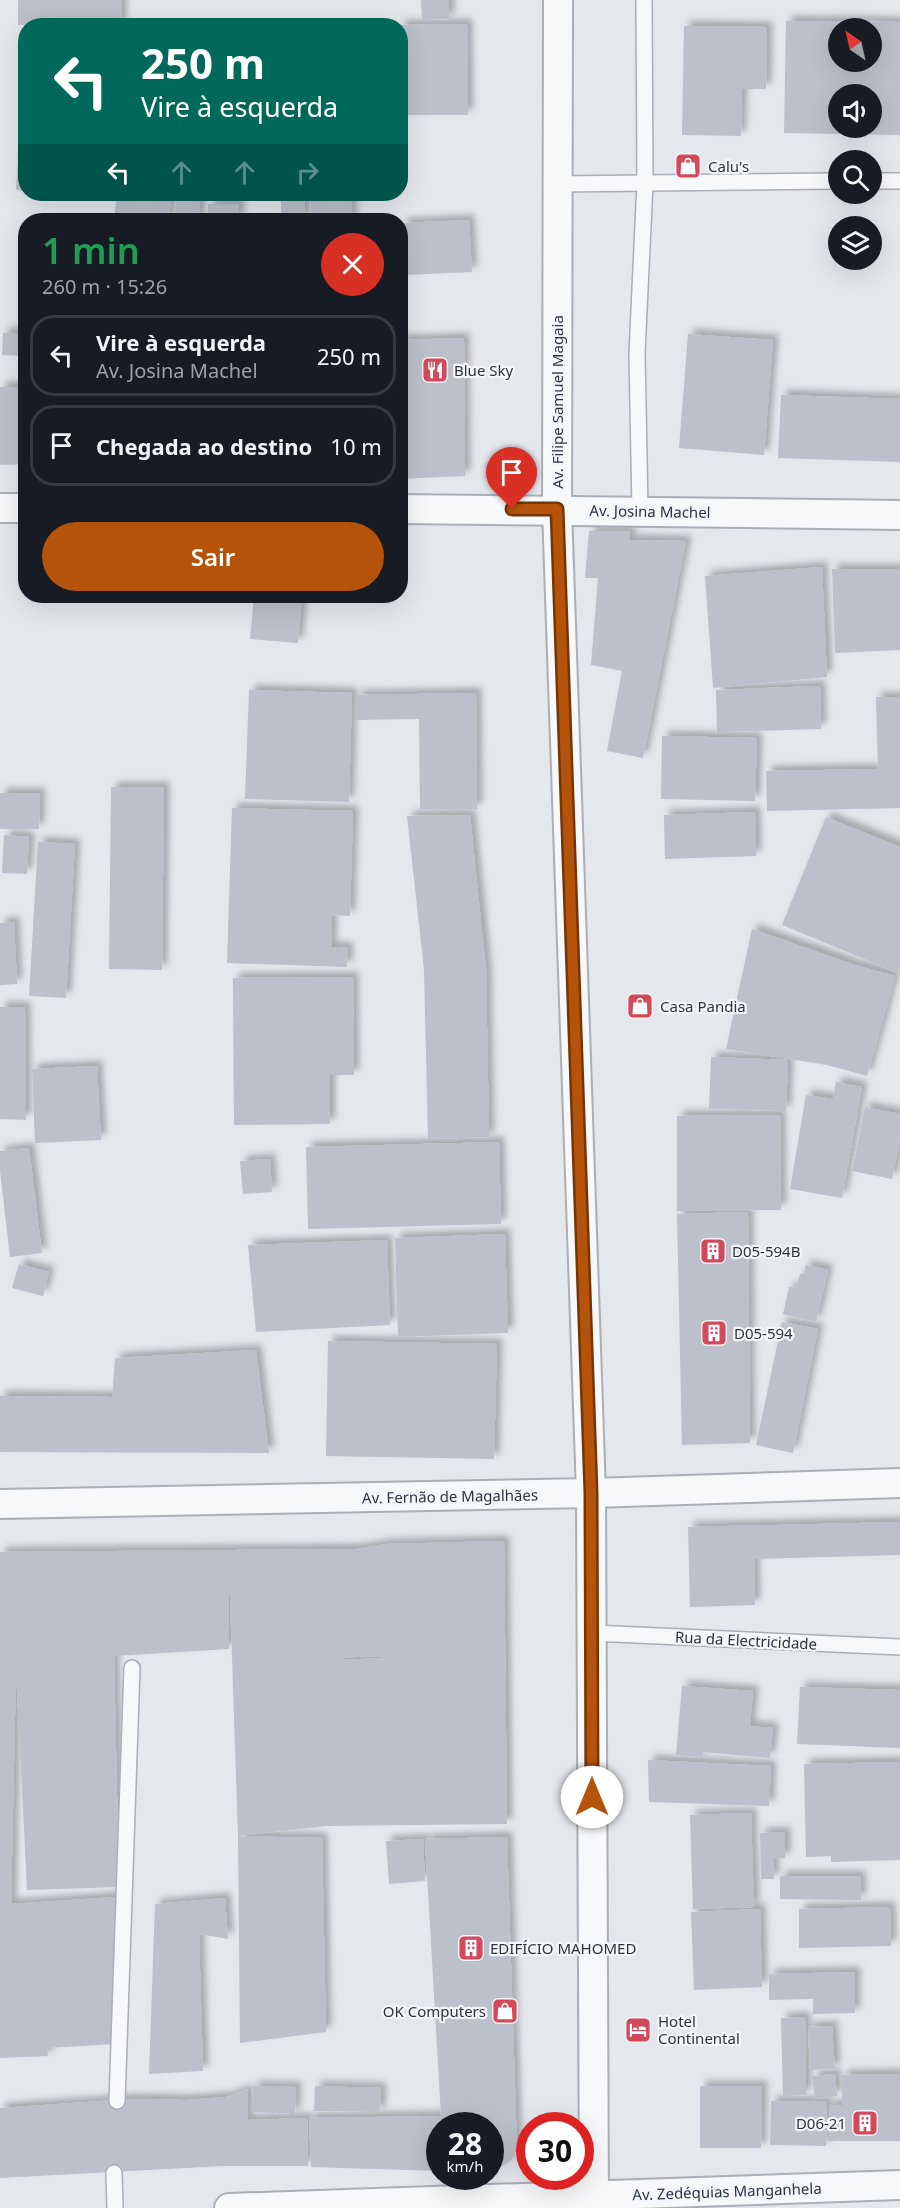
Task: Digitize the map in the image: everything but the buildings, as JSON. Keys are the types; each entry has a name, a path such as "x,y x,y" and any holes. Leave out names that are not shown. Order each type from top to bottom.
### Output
{"street":[{"name":"Av. Filipe Samuel Magaia","path":"558,0 557,509 591,1493 594,2201"},
{"path":"0,508 18,508"},
{"name":"Av. Josina Machel","path":"408,509 640,510 900,515"},
{"name":"Av. Fernão de Magalhães","path":"0,1504 591,1493 900,1483"},
{"name":"Av. Zedéquias Manganhela","path":"229,2208 594,2201 900,2186"}],"lane":[{"path":"640,510 637,353 645,183 644,0"},
{"path":"557,184 828,181"},
{"path":"882,181 900,181"},
{"name":"Rua da Electricidade","path":"592,1633 900,1647"},
{"path":"117,2101 132,1668"},
{"path":"114,2173 115,2208"}],"place":[{"name":"Calu's","path":"688,166"},
{"name":"Blue Sky","path":"435,370"},
{"name":"Casa Pandia","path":"640,1006"},
{"name":"D05-594B","path":"713,1251"},
{"name":"D05-594","path":"714,1333"},
{"name":"EDIFÍCIO MAHOMED","path":"471,1948"},
{"name":"OK Computers","path":"505,2011"},
{"name":"Hotel Continental","path":"638,2030"},
{"name":"D06-21","path":"865,2123"}],"route":[{"path":"512,509 557,509 591,1493 592,1797"}]}
